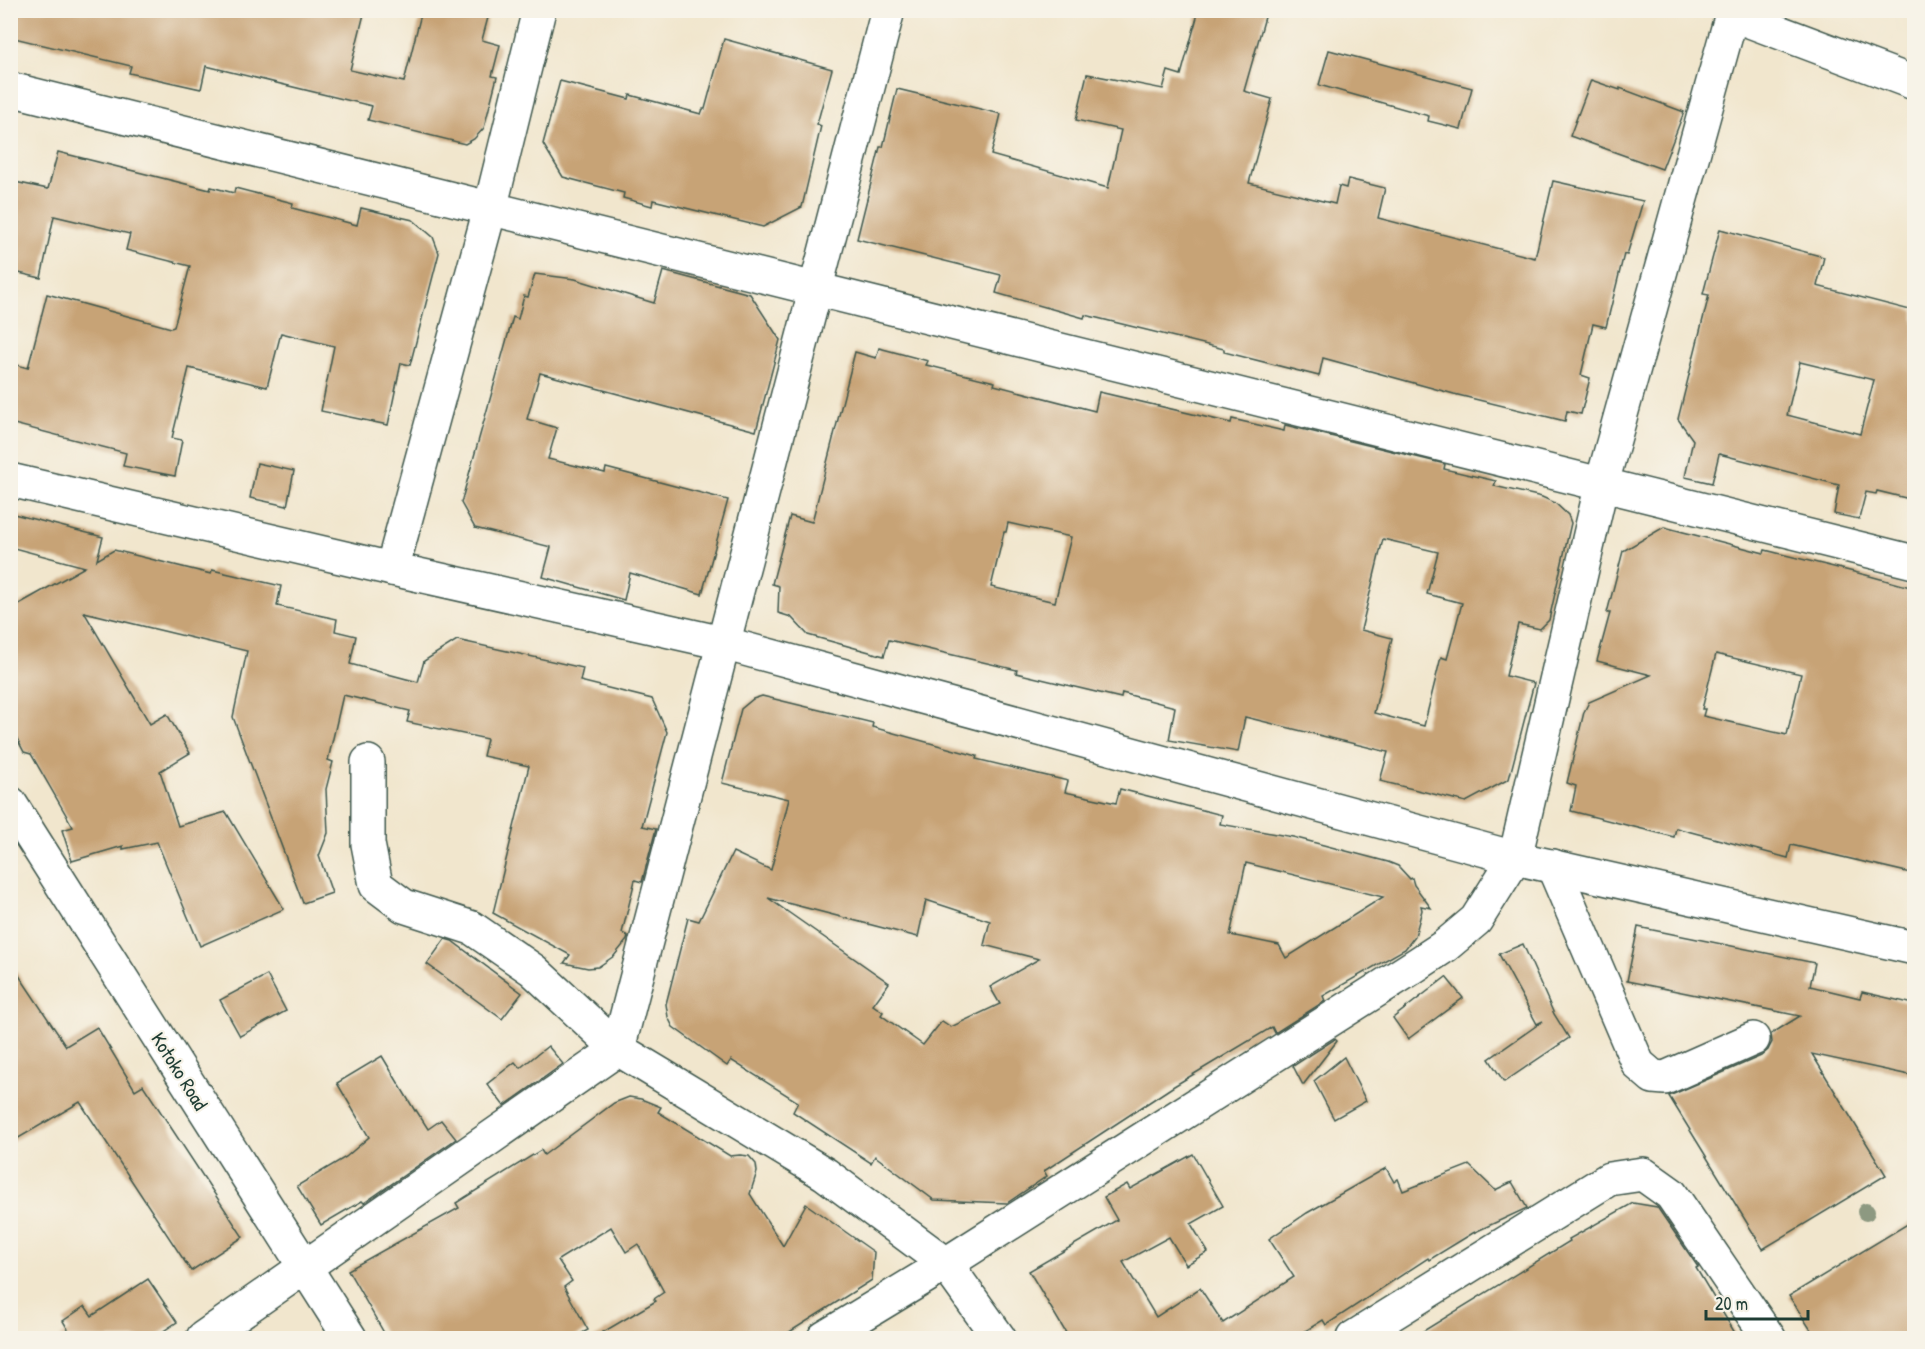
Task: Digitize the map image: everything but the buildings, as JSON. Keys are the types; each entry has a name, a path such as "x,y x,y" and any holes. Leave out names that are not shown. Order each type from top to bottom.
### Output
{"street":[{"path":"392,569 490,209 539,10"},
{"path":"202,1338 306,1268 618,1049 888,10"},
{"path":"824,1338 946,1264 1445,946 1476,921 1515,858 1602,483 1732,12 1914,83"},
{"path":"10,89 490,209 816,287 1914,562"},
{"path":"10,480 723,643 1515,858 1914,948"},
{"path":"368,762 368,844 376,885 404,906 472,928 533,970 618,1049 825,1174 946,1264 999,1338"},
{"name":"Kotoko Road","path":"10,803 351,1338"},
{"path":"1553,866 1638,1064 1653,1077 1665,1078 1753,1039"},
{"path":"1353,1338 1609,1179 1643,1174 1671,1194 1769,1338"}]}
